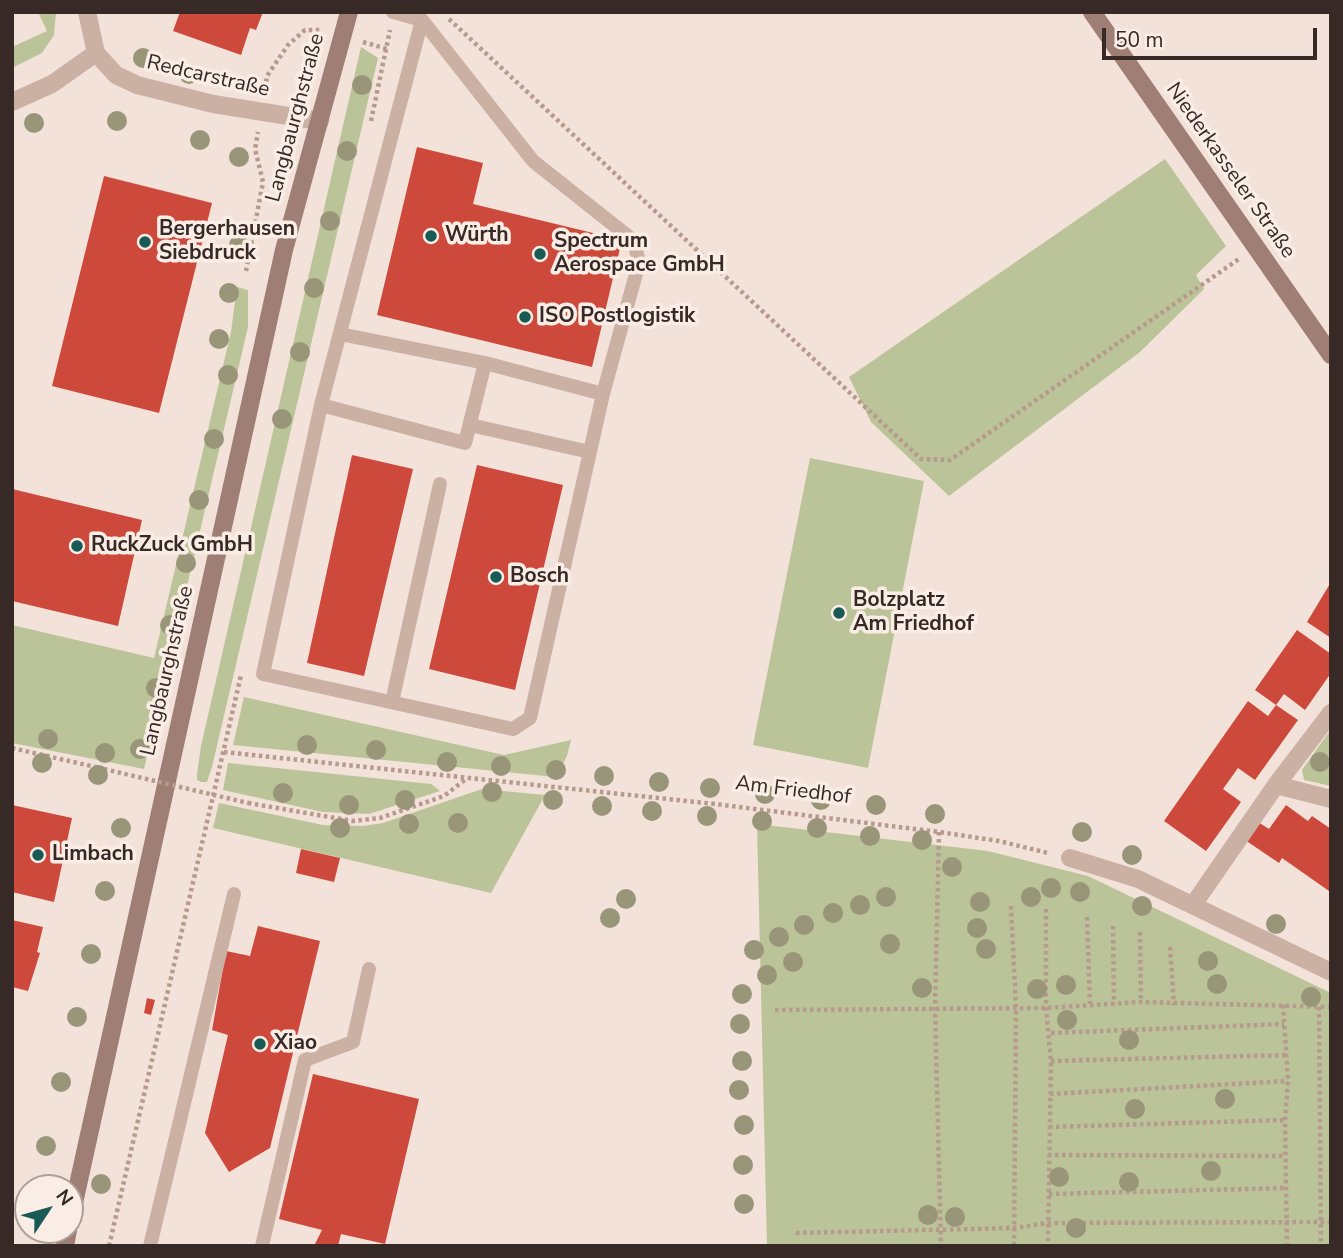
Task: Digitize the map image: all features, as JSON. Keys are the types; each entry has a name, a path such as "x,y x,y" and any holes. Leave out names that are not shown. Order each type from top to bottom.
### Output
{"main road":[{"name":"Langbaurghstraße","path":"80,1174 284,250 349,12"},
{"name":"Niederkasseler Straße","path":"1092,12 1331,355"}],"street":[{"path":"12,102 52,84 96,53 87,12"},
{"name":"Redcarstraße","path":"96,53 116,75 137,85 213,104 320,121"},
{"path":"1193,905 1276,785 1331,713"},
{"path":"1276,785 1331,799"},
{"path":"1070,858 1138,878 1331,972"}],"lane":[{"path":"393,12 422,20 533,161 634,241 639,263 603,394 530,718 513,729 263,674 321,405 422,20"},
{"path":"340,334 485,363 603,394"},
{"path":"321,405 465,443 485,363"},
{"path":"470,425 590,452"},
{"path":"392,702 440,484"},
{"path":"150,1246 234,894"},
{"path":"262,1246 305,1060 353,1042 369,969"}],"path":[{"path":"422,20 435,14 454,20 921,459 950,460 1229,266"},
{"path":"246,271 263,182 255,149 267,76 304,30 317,29 387,49"},
{"path":"12,748 248,803 353,821 380,818 444,796 467,778"},
{"name":"Am Friedhof","path":"109,1246 224,752 612,792 939,832 999,841 1070,858"},
{"path":"939,832 935,1009 941,1246"},
{"path":"1011,906 1016,1009 1014,1246"},
{"path":"1046,909 1046,1008 1051,1033 1048,1246"},
{"path":"1087,917 1090,1004"},
{"path":"1113,926 1114,1004"},
{"path":"1140,932 1141,1002"},
{"path":"1170,947 1174,1005"},
{"path":"775,1010 1016,1009 1141,1002 1174,1005 1232,1002 1331,1007"},
{"path":"1283,1005 1288,1081 1285,1120 1287,1246"},
{"path":"1319,1007 1321,1246"},
{"path":"1051,1033 1284,1024"},
{"path":"1051,1061 1287,1055"},
{"path":"1051,1094 1288,1081"},
{"path":"1049,1127 1285,1120"},
{"path":"1048,1155 1286,1156"},
{"path":"1049,1194 1287,1188"},
{"path":"796,1233 940,1231 1014,1228 1048,1223 1331,1222"}],"green space":[{"path":"38,12 56,12 54,35 42,53 12,68 12,47 47,31"},
{"path":"361,47 378,58 212,767 207,782 201,782 197,780 197,774 201,746"},
{"path":"1165,159 1226,246 1196,275 1204,289 1140,352 949,496 871,422 849,377"},
{"path":"237,287 248,290 248,327 144,769 12,743 12,625 154,658 231,332"},
{"name":"Bolzplatz Am Friedhof","path":"810,458 924,481 868,768 753,745"},
{"path":"244,697 504,755 571,740 567,756 556,777 233,745"},
{"path":"1331,729 1331,786 1304,780 1302,770"},
{"path":"228,763 431,784 440,791 369,814 323,812 223,790"},
{"path":"482,789 545,795 491,893 213,828 219,803 323,825 363,826 383,823"},
{"path":"757,824 988,851 1088,876 1331,993 1331,1246 767,1246"}],"building":[{"path":"180,12 263,12 256,30 250,28 241,55 173,31"},
{"path":"417,147 483,163 473,204 622,240 592,367 377,315"},
{"path":"104,176 212,203 159,413 52,386"},
{"path":"352,455 413,469 364,676 307,663"},
{"name":"Bosch","path":"477,465 563,485 515,690 429,669"},
{"name":"RuckZuck GmbH","path":"12,489 142,520 118,626 12,601"},
{"path":"1331,582 1331,638 1307,622"},
{"path":"1297,630 1331,654 1331,673 1305,710 1284,694 1276,705 1255,690"},
{"path":"1248,701 1268,716 1276,705 1298,720 1255,780 1238,768 1223,789 1241,802 1206,851 1164,821"},
{"name":"Limbach","path":"12,805 72,818 54,902 12,892"},
{"path":"1286,805 1308,821 1312,816 1331,829 1329,891 1282,858 1279,863 1245,840 1258,822 1269,829"},
{"path":"301,849 340,858 334,882 296,873"},
{"path":"12,920 43,927 37,952 40,953 28,991 12,987"},
{"name":"Xiao","path":"258,926 320,941 270,1148 229,1172 205,1133 228,1035 212,1030 226,951 250,956"},
{"path":"147,998 155,1000 151,1015 144,1013"},
{"path":"313,1074 419,1099 385,1244 341,1234 338,1246 314,1246 322,1230 279,1219"}],"place":[{"name":"Würth","path":"431,236"},
{"name":"Bergerhausen Siebdruck","path":"145,242"},
{"name":"Spectrum Aerospace GmbH","path":"540,254"},
{"name":"ISO Postlogistik","path":"525,317"},
{"name":"RuckZuck GmbH","path":"77,546"},
{"name":"Bosch","path":"496,577"},
{"name":"Bolzplatz Am Friedhof","path":"839,613"},
{"name":"Limbach","path":"38,855"},
{"name":"Xiao","path":"260,1044"}]}
